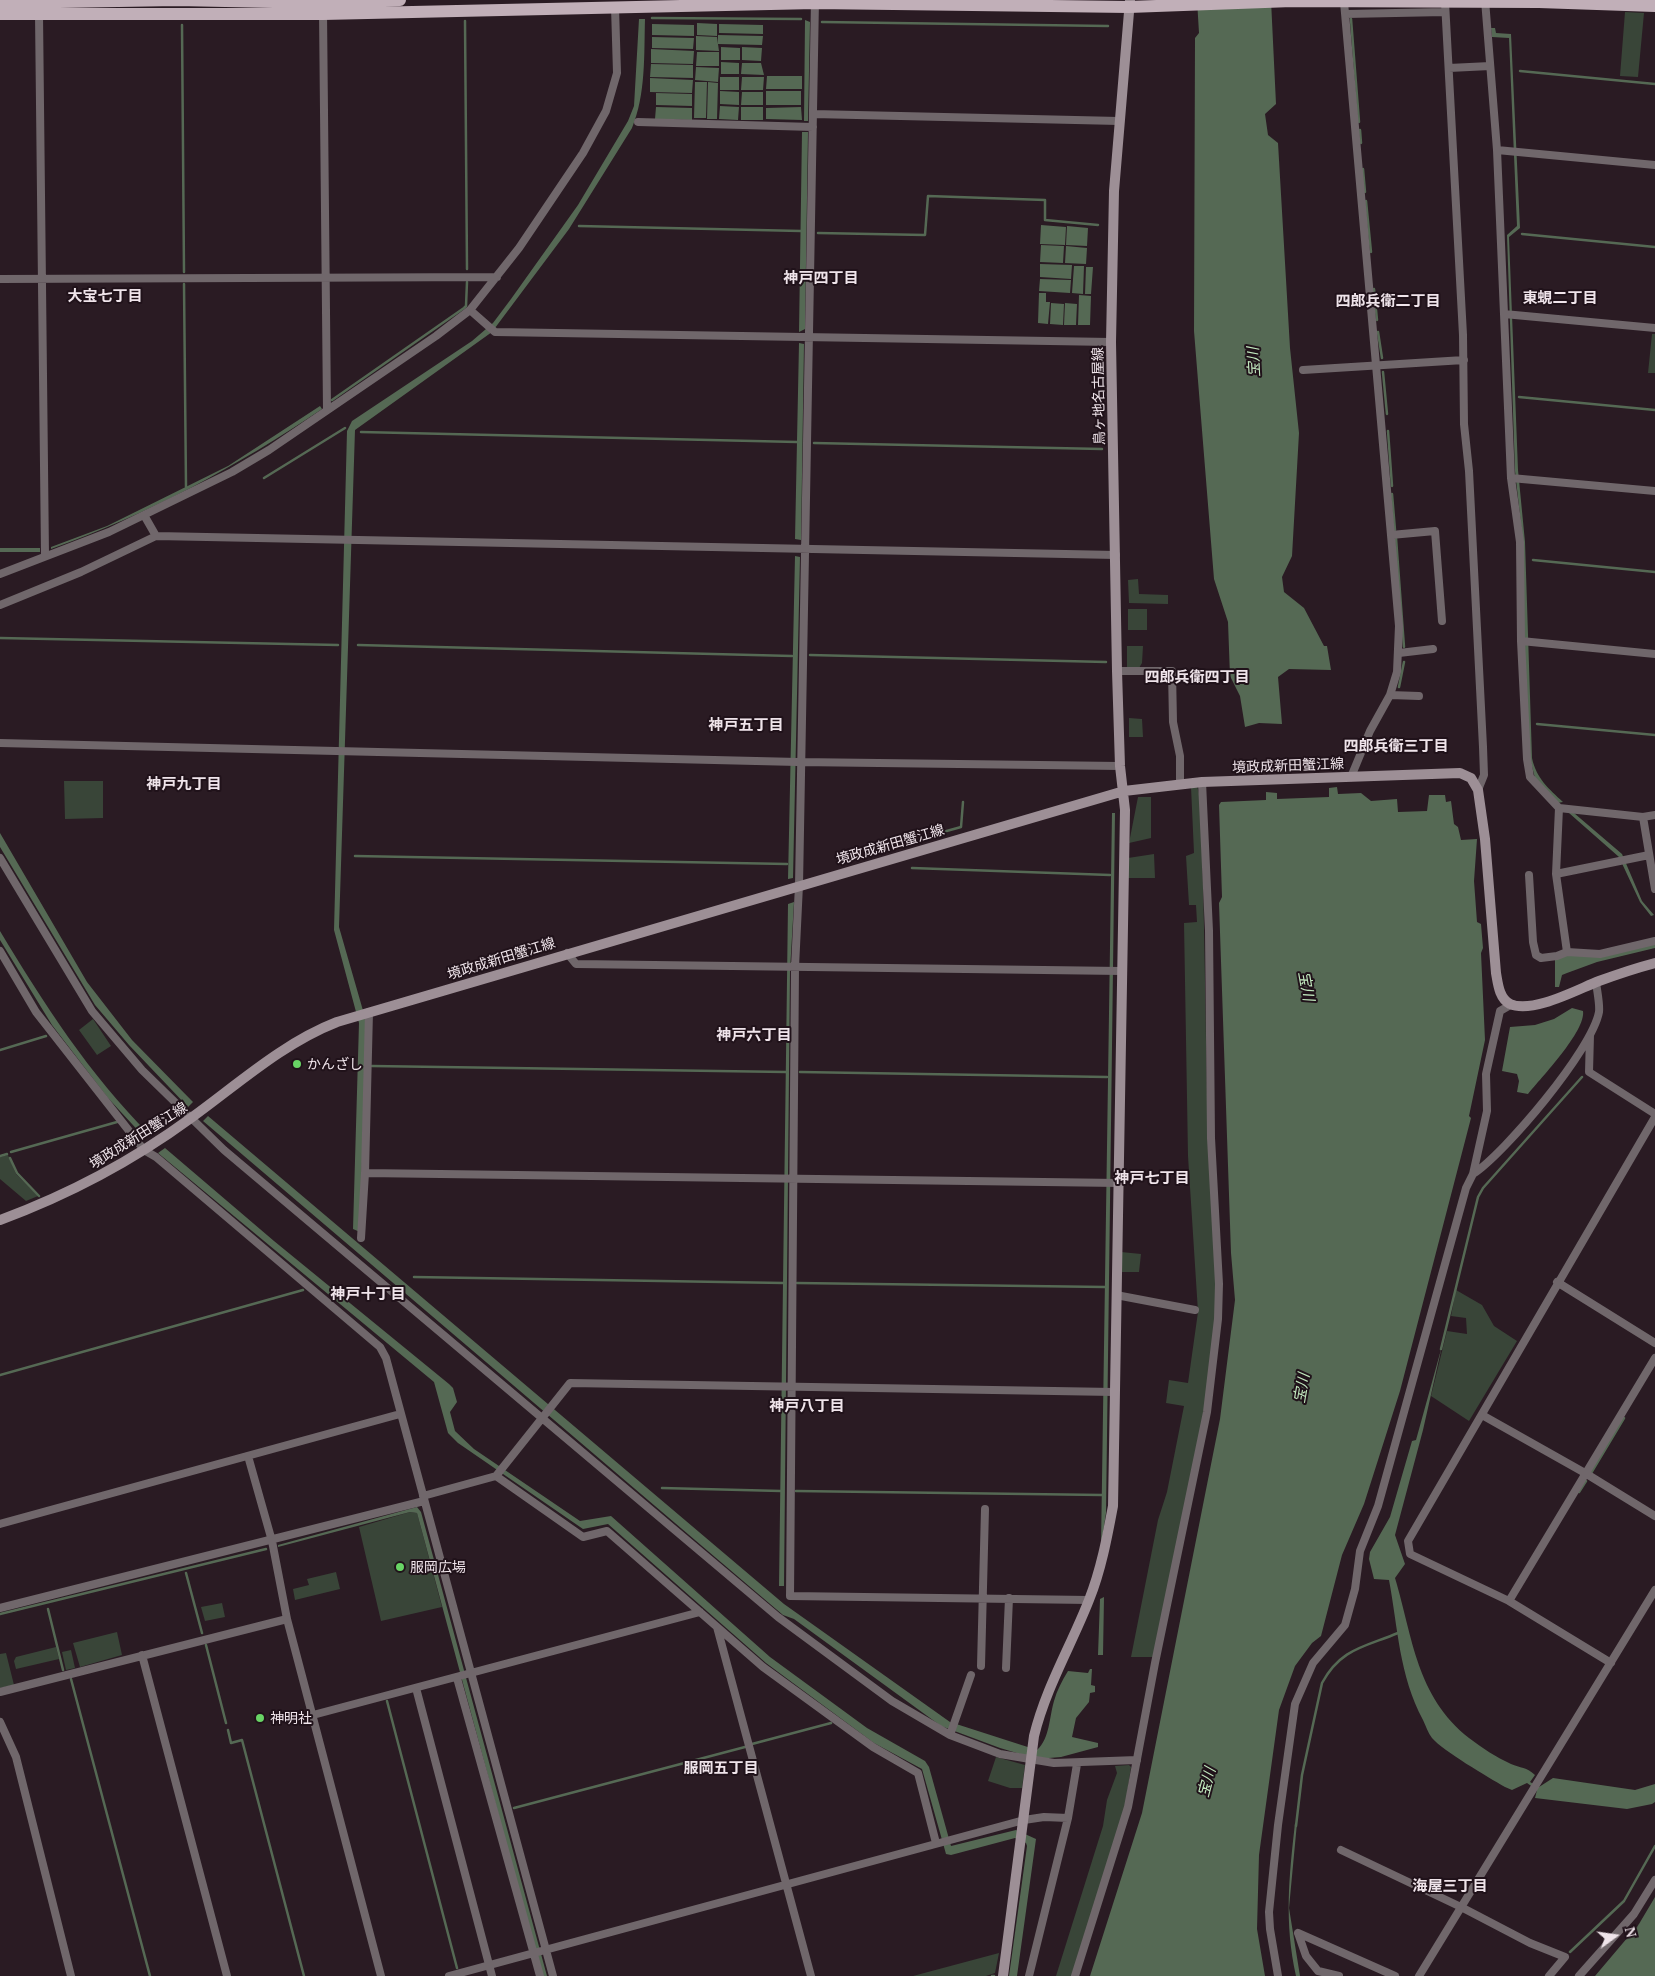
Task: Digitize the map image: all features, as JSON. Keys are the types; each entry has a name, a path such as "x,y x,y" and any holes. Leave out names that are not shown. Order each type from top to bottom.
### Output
{"main road":[{"path":"0,3 39,5 177,0 322,6 615,7 815,2 1183,6 1292,1 1345,8 1445,7 1486,2 1655,6"},
{"path":"322,6 400,0"},
{"name":"鳥ヶ地名古屋線","path":"1005,1975 1031,1760 1040,1710 1089,1600 1105,1547 1113,1506 1108,1392 1116,1295 1112,1183 1115,970 1124,791 1120,766 1117,671 1111,342 1114,191 1130,4"},
{"path":"0,14 39,5"},
{"name":"境政成新田蟹江線","path":"0,1220 82,1186 144,1150 299,1040 320,1029 352,1017 799,885 1124,791 1180,783 1460,773 1471,778 1478,790"},
{"path":"1478,790 1485,839 1496,973 1498,988 1504,999 1512,1004 1528,1005 1552,1000 1596,982 1655,963"}],"street":[{"path":"815,2 810,337 799,762 799,885 791,967 787,1388 790,1596 984,1597 1089,1600"},
{"path":"1486,2 1509,314 1515,478 1520,542 1527,759 1530,777 1559,808 1642,818 1655,815"},
{"path":"39,5 45,555"},
{"path":"322,6 327,410"},
{"path":"0,574 45,555 109,532 232,472 269,450 436,336 470,310 497,277 559,189 583,153 606,111 617,72 615,7"},
{"path":"1445,7 1464,360 1464,424 1469,471 1484,775 1478,790"},
{"path":"1345,8 1349,75 1400,626 1397,672 1390,695 1370,730 1351,777"},
{"path":"1449,68 1490,66"},
{"path":"814,114 1119,121"},
{"path":"638,122 813,127"},
{"path":"1497,150 1655,165"},
{"path":"0,279 497,277"},
{"path":"470,310 491,329 1111,342"},
{"path":"1509,314 1655,328"},
{"path":"1303,370 1464,360"},
{"path":"1515,478 1655,491"},
{"path":"144,515 156,536"},
{"path":"1391,534 1435,530 1442,622"},
{"path":"0,605 81,572 156,536 1116,555"},
{"path":"1524,641 1655,654"},
{"path":"1399,653 1433,649"},
{"path":"1117,671 1172,672 1173,722 1180,756 1180,783"},
{"path":"1390,695 1419,696"},
{"path":"0,743 789,762 1120,766"},
{"path":"1076,1976 1128,1807 1155,1663 1207,1412 1219,1305 1211,1138 1209,931 1202,782"},
{"path":"1559,808 1556,874 1566,952"},
{"path":"1642,818 1655,889"},
{"path":"1556,874 1649,854"},
{"path":"0,858 92,1011 142,1070 224,1150 543,1415 778,1617 892,1701 950,1734 1000,1754 1031,1760 1077,1764 1137,1760"},
{"path":"1529,875 1533,942 1536,955 1541,958 1557,956 1566,952 1600,954 1655,941"},
{"path":"0,951 36,1012 144,1150 156,1156 314,1291 374,1339 386,1358 553,1976"},
{"path":"566,953 576,964 1115,970"},
{"path":"1473,1174 1487,1164 1520,1131 1576,1057 1590,1035 1599,1012 1596,982"},
{"path":"1278,1976 1269,1912 1278,1825 1295,1704 1313,1663 1345,1625 1350,1611 1360,1551 1378,1506 1466,1188 1473,1174 1487,1111 1486,1074 1500,1011 1512,1004"},
{"path":"361,1238 365,1173 369,1012"},
{"path":"1590,1035 1589,1072 1655,1115 1408,1541 1410,1554 1509,1601 1611,1662"},
{"path":"365,1173 1112,1183"},
{"path":"1557,1282 1655,1343"},
{"path":"1116,1295 1196,1310"},
{"path":"1509,1601 1655,1358"},
{"path":"0,1608 272,1541 423,1499 497,1475 502,1466 570,1384 1108,1392"},
{"path":"0,1524 400,1414"},
{"path":"1482,1415 1585,1473 1655,1516"},
{"path":"248,1456 272,1541 287,1619 381,1976"},
{"path":"497,1475 583,1537 607,1530 763,1667 865,1741 918,1773 938,1842"},
{"path":"981,1666 985,1509"},
{"path":"1419,1976 1655,1590"},
{"path":"1006,1668 1009,1598"},
{"path":"313,1715 700,1612"},
{"path":"0,1692 287,1619"},
{"path":"717,1627 811,1976"},
{"path":"142,1656 227,1976"},
{"path":"950,1734 971,1675"},
{"path":"457,1678 540,1976"},
{"path":"416,1688 492,1976"},
{"path":"0,1722 16,1757 71,1976"},
{"path":"1029,1976 1068,1818 1077,1764"},
{"path":"449,1976 1024,1820 1044,1817 1068,1818"},
{"path":"1341,1850 1461,1906 1530,1943 1565,1957 1548,1976"},
{"path":"1579,1976 1634,1914 1655,1880"},
{"path":"1339,1976 1318,1971 1306,1956 1298,1933 1395,1976"}],"shaded area":[{"path":"1625,12 1644,13 1638,77 1620,76"},
{"path":"1652,334 1655,334 1655,373 1648,373"},
{"path":"1138,579 1139,594 1168,595 1168,604 1129,603 1128,580"},
{"path":"1128,609 1147,609 1147,630 1128,630"},
{"path":"1127,646 1143,646 1142,663 1139,668 1127,667"},
{"path":"1129,718 1142,719 1143,737 1129,737"},
{"path":"64,781 103,781 103,818 65,819"},
{"path":"1197,786 1200,797 1202,840 1208,1137 1216,1273 1215,1319 1211,1362 1198,1447 1153,1657 1131,1657 1158,1520 1167,1492 1184,1406 1166,1403 1169,1380 1188,1383 1198,1312 1188,1156 1184,923 1197,922 1196,905 1189,905 1186,856 1194,853 1191,787"},
{"path":"1138,797 1151,797 1151,838 1129,843"},
{"path":"1154,854 1155,878 1128,878 1128,858"},
{"path":"93,1019 111,1046 97,1055 79,1030"},
{"path":"8,1155 16,1174 38,1196 26,1201 0,1179 0,1157"},
{"path":"1121,1252 1141,1254 1139,1272 1120,1272"},
{"path":"1456,1290 1482,1305 1494,1326 1517,1341 1469,1421 1431,1396 1447,1331 1467,1334 1466,1318 1451,1316"},
{"name":"服岡広場","path":"410,1512 417,1513 442,1607 381,1621 359,1527"},
{"path":"336,1572 340,1589 295,1600 293,1589 309,1585 307,1579"},
{"path":"222,1603 225,1617 205,1621 201,1607"},
{"path":"117,1632 122,1655 80,1667 73,1643"},
{"path":"56,1647 59,1659 16,1669 14,1661 16,1657"},
{"path":"71,1650 75,1668 66,1670 62,1652"},
{"path":"6,1653 14,1685 0,1688 0,1654"},
{"path":"996,1757 1025,1765 1022,1788 1010,1788 988,1781"},
{"path":"1129,1765 1131,1767 1125,1808 1072,1976 1056,1976 1103,1826 1107,1800 1117,1773 1115,1766"},
{"path":"999,1953 995,1973 986,1976 913,1976"}],"water":[{"name":"宝川","path":"1197,0 1271,0 1276,104 1265,114 1268,135 1278,143 1290,348 1299,433 1292,556 1282,577 1284,592 1304,608 1324,646 1327,646 1331,670 1289,669 1278,677 1282,724 1259,723 1245,727 1240,696 1230,676 1228,622 1214,579 1194,331 1195,38 1199,33"},
{"path":"639,19 645,19 645,46 642,88 637,115 632,128 569,229 492,332 355,430 339,927 366,1021 360,1232 353,1229 359,1023 334,930 347,431 352,421 472,341 493,323 578,205 628,121 634,106"},
{"path":"805,20 810,22 808,121 804,121"},
{"path":"697,23 717,24 717,36 697,35"},
{"path":"652,24 694,25 694,36 652,35"},
{"path":"719,24 763,25 763,34 719,33"},
{"path":"1491,28 1495,28 1496,33 1511,34 1520,228 1509,237 1518,470 1525,542 1532,758 1540,777 1548,788 1563,802 1557,803 1535,778 1530,759 1524,653 1523,542 1515,471 1507,235 1517,226 1509,38 1492,37"},
{"path":"718,35 763,36 762,45 718,44"},
{"path":"696,36 717,37 719,51 696,50"},
{"path":"652,37 694,38 693,49 652,48"},
{"path":"721,47 740,48 740,60 721,60"},
{"path":"742,47 762,48 761,61 742,60"},
{"path":"651,49 694,51 693,64 651,63"},
{"path":"697,52 719,52 719,66 696,66"},
{"path":"721,62 739,63 739,74 721,74"},
{"path":"742,63 761,63 764,75 741,74"},
{"path":"651,64 693,65 693,78 650,77"},
{"path":"696,67 719,68 718,82 695,80"},
{"path":"767,76 802,76 802,89 766,89"},
{"path":"720,77 739,77 739,90 720,90"},
{"path":"742,77 764,77 763,90 741,90"},
{"path":"650,78 693,80 692,93 650,92"},
{"path":"695,82 707,82 706,118 694,118"},
{"path":"708,82 718,83 717,119 707,119"},
{"path":"720,91 739,92 739,105 720,104"},
{"path":"766,91 801,91 801,105 766,105"},
{"path":"742,92 763,92 763,105 741,105"},
{"path":"656,93 692,94 692,106 656,105"},
{"path":"720,106 739,107 738,120 719,119"},
{"path":"656,107 692,108 692,120 655,119"},
{"path":"741,107 763,107 763,120 741,120"},
{"path":"801,107 802,120 766,119 766,108"},
{"path":"802,132 808,132 805,329 799,332"},
{"path":"1041,225 1066,227 1065,245 1040,244"},
{"path":"1067,226 1088,228 1087,246 1066,245"},
{"path":"1041,245 1064,246 1063,263 1040,262"},
{"path":"1066,246 1087,248 1086,264 1065,263"},
{"path":"1040,264 1072,265 1071,279 1040,277"},
{"path":"1074,266 1084,266 1083,294 1072,293"},
{"path":"1086,267 1093,267 1091,294 1085,294"},
{"path":"1040,279 1071,280 1070,293 1039,291"},
{"path":"1039,293 1046,293 1046,302 1050,302 1048,324 1038,323"},
{"path":"1079,295 1091,296 1090,325 1078,325"},
{"path":"1051,303 1064,304 1063,325 1050,324"},
{"path":"1065,303 1077,304 1076,325 1064,325"},
{"path":"799,343 804,344 801,540 795,539"},
{"path":"320,406 322,409 290,430 191,488 123,521 51,549 51,547 107,526 228,466"},
{"path":"0,548 40,548 40,552 0,552"},
{"path":"795,556 800,557 793,878 788,879"},
{"name":"宝川","path":"1337,787 1338,794 1361,793 1371,801 1397,799 1398,812 1427,811 1429,795 1445,795 1446,802 1451,801 1454,824 1458,827 1461,840 1477,839 1474,881 1477,922 1481,924 1483,948 1481,953 1485,1040 1469,1116 1471,1118 1400,1391 1364,1504 1342,1555 1321,1636 1312,1643 1295,1666 1279,1710 1259,1855 1257,1929 1265,1976 1090,1976 1142,1813 1220,1419 1235,1300 1231,1253 1219,903 1222,897 1219,805 1221,802 1266,800 1266,792 1277,793 1277,799 1329,797 1329,788"},
{"path":"1112,813 1115,813 1106,1513 1101,1546"},
{"path":"1569,813 1574,813 1622,854 1642,901 1654,915 1651,916 1640,902 1619,857"},
{"path":"0,833 87,982 132,1040 193,1102 188,1107 129,1045 95,1005 0,847"},
{"path":"794,902 790,971 784,1586 779,1586 788,904"},
{"path":"0,931 33,985 87,1063 149,1134 144,1137 108,1098 52,1025 0,940"},
{"path":"1655,942 1655,948 1597,962 1562,975 1559,987 1555,987 1555,958 1569,954 1600,955"},
{"path":"1572,1008 1583,1011 1582,1020 1570,1042 1528,1094 1517,1092 1519,1081 1517,1074 1502,1071 1510,1027 1535,1025 1554,1019"},
{"path":"208,1116 784,1604 950,1722 1037,1750 1044,1740 1055,1697 1068,1671 1088,1673 1092,1669 1091,1685 1095,1686 1095,1692 1090,1693 1089,1702 1076,1718 1072,1737 1098,1743 1098,1747 1061,1757 1037,1759 1000,1748 941,1726 794,1619 783,1615 203,1121"},
{"path":"165,1148 274,1241 449,1384 453,1388 457,1402 450,1412 455,1431 474,1449 580,1521 611,1516 770,1657 867,1728 925,1761 929,1767 951,1846 1016,1830 1036,1839 1017,1976 1009,1976 1026,1843 1015,1838 951,1855 946,1854 922,1769 874,1743 766,1663 608,1524 583,1529 458,1443 448,1433 434,1382 158,1153"},
{"path":"1442,1346 1423,1430 1395,1535 1405,1564 1395,1578 1412,1644 1427,1685 1451,1722 1484,1749 1511,1764 1532,1772 1535,1775 1530,1782 1539,1787 1553,1778 1635,1790 1655,1784 1655,1802 1652,1804 1627,1809 1535,1798 1537,1790 1527,1783 1512,1790 1505,1787 1466,1764 1446,1750 1429,1734 1415,1703 1404,1669 1389,1580 1374,1579 1369,1559 1370,1552 1390,1517 1412,1441 1416,1440"},
{"path":"417,1507 421,1512 547,1976 542,1976 417,1513 410,1512 278,1547 278,1545"},
{"path":"1104,1597 1103,1655 1098,1655 1100,1599"},
{"path":"1295,1823 1297,1823 1289,1908"},
{"path":"1655,1897 1655,1976 1595,1976 1639,1924"},
{"path":"1289,1908 1300,1976 1296,1976 1290,1937"}],"waterway":[{"path":"652,18 801,19"},
{"path":"1351,19 1359,122"},
{"path":"465,21 467,269"},
{"path":"822,22 1108,26"},
{"path":"182,25 184,272"},
{"path":"1520,71 1655,84"},
{"path":"1360,130 1361,143"},
{"path":"1363,169 1365,192"},
{"path":"818,233 925,235 928,196 1045,200 1045,220 1098,225"},
{"path":"1366,201 1371,252"},
{"path":"579,226 801,231"},
{"path":"1522,234 1655,247"},
{"path":"332,400 464,308 466,306 467,282"},
{"path":"184,284 186,487"},
{"path":"1374,289 1377,320"},
{"path":"1378,332 1382,358"},
{"path":"1383,372 1387,414"},
{"path":"1519,397 1655,410"},
{"path":"264,478 345,428"},
{"path":"1388,431 1392,486"},
{"path":"361,432 797,442"},
{"path":"814,443 1102,449"},
{"path":"1392,494 1395,530"},
{"path":"1396,538 1404,647"},
{"path":"1533,560 1655,572"},
{"path":"0,638 338,645"},
{"path":"358,645 792,656"},
{"path":"810,655 1106,662"},
{"path":"1399,687 1404,662"},
{"path":"1537,724 1655,735"},
{"path":"943,832 961,827 963,802"},
{"path":"355,856 787,864"},
{"path":"912,868 1110,875"},
{"path":"0,1050 46,1036"},
{"path":"372,1066 786,1072"},
{"path":"800,1072 1107,1077"},
{"path":"1441,1349 1478,1197 1483,1188 1582,1077"},
{"path":"11,1152 117,1122"},
{"path":"0,1156 7,1154"},
{"path":"10,1158 17,1173 39,1196"},
{"path":"414,1277 784,1283"},
{"path":"797,1283 1105,1287"},
{"path":"0,1375 303,1290"},
{"path":"1591,1473 1624,1418"},
{"path":"1579,1492 1586,1481"},
{"path":"662,1488 781,1491"},
{"path":"796,1491 1102,1495"},
{"path":"0,1614 266,1549"},
{"path":"186,1573 202,1633"},
{"path":"48,1609 63,1670"},
{"path":"1296,1826 1302,1775 1322,1683 1329,1671 1346,1655 1398,1633"},
{"path":"206,1645 226,1723"},
{"path":"71,1679 150,1976"},
{"path":"387,1701 457,1968"},
{"path":"752,1744 831,1723"},
{"path":"228,1730 231,1743 242,1740 304,1976"},
{"path":"514,1808 745,1747"},
{"path":"1570,1952 1624,1901 1655,1846"}],"place":[{"name":"かんざし","path":"297,1064"},
{"name":"服岡広場","path":"400,1567"},
{"name":"神明社","path":"260,1718"}],"district":[{"name":"神戸四丁目","path":"821,277"},
{"name":"大宝七丁目","path":"105,295"},
{"name":"東蜆二丁目","path":"1560,297"},
{"name":"四郎兵衛二丁目","path":"1388,300"},
{"name":"四郎兵衛四丁目","path":"1197,676"},
{"name":"神戸五丁目","path":"746,724"},
{"name":"四郎兵衛三丁目","path":"1396,745"},
{"name":"神戸九丁目","path":"184,783"},
{"name":"神戸六丁目","path":"754,1034"},
{"name":"神戸七丁目","path":"1152,1177"},
{"name":"神戸十丁目","path":"368,1293"},
{"name":"神戸八丁目","path":"807,1405"},
{"name":"服岡五丁目","path":"721,1767"},
{"name":"海屋三丁目","path":"1450,1885"}]}
